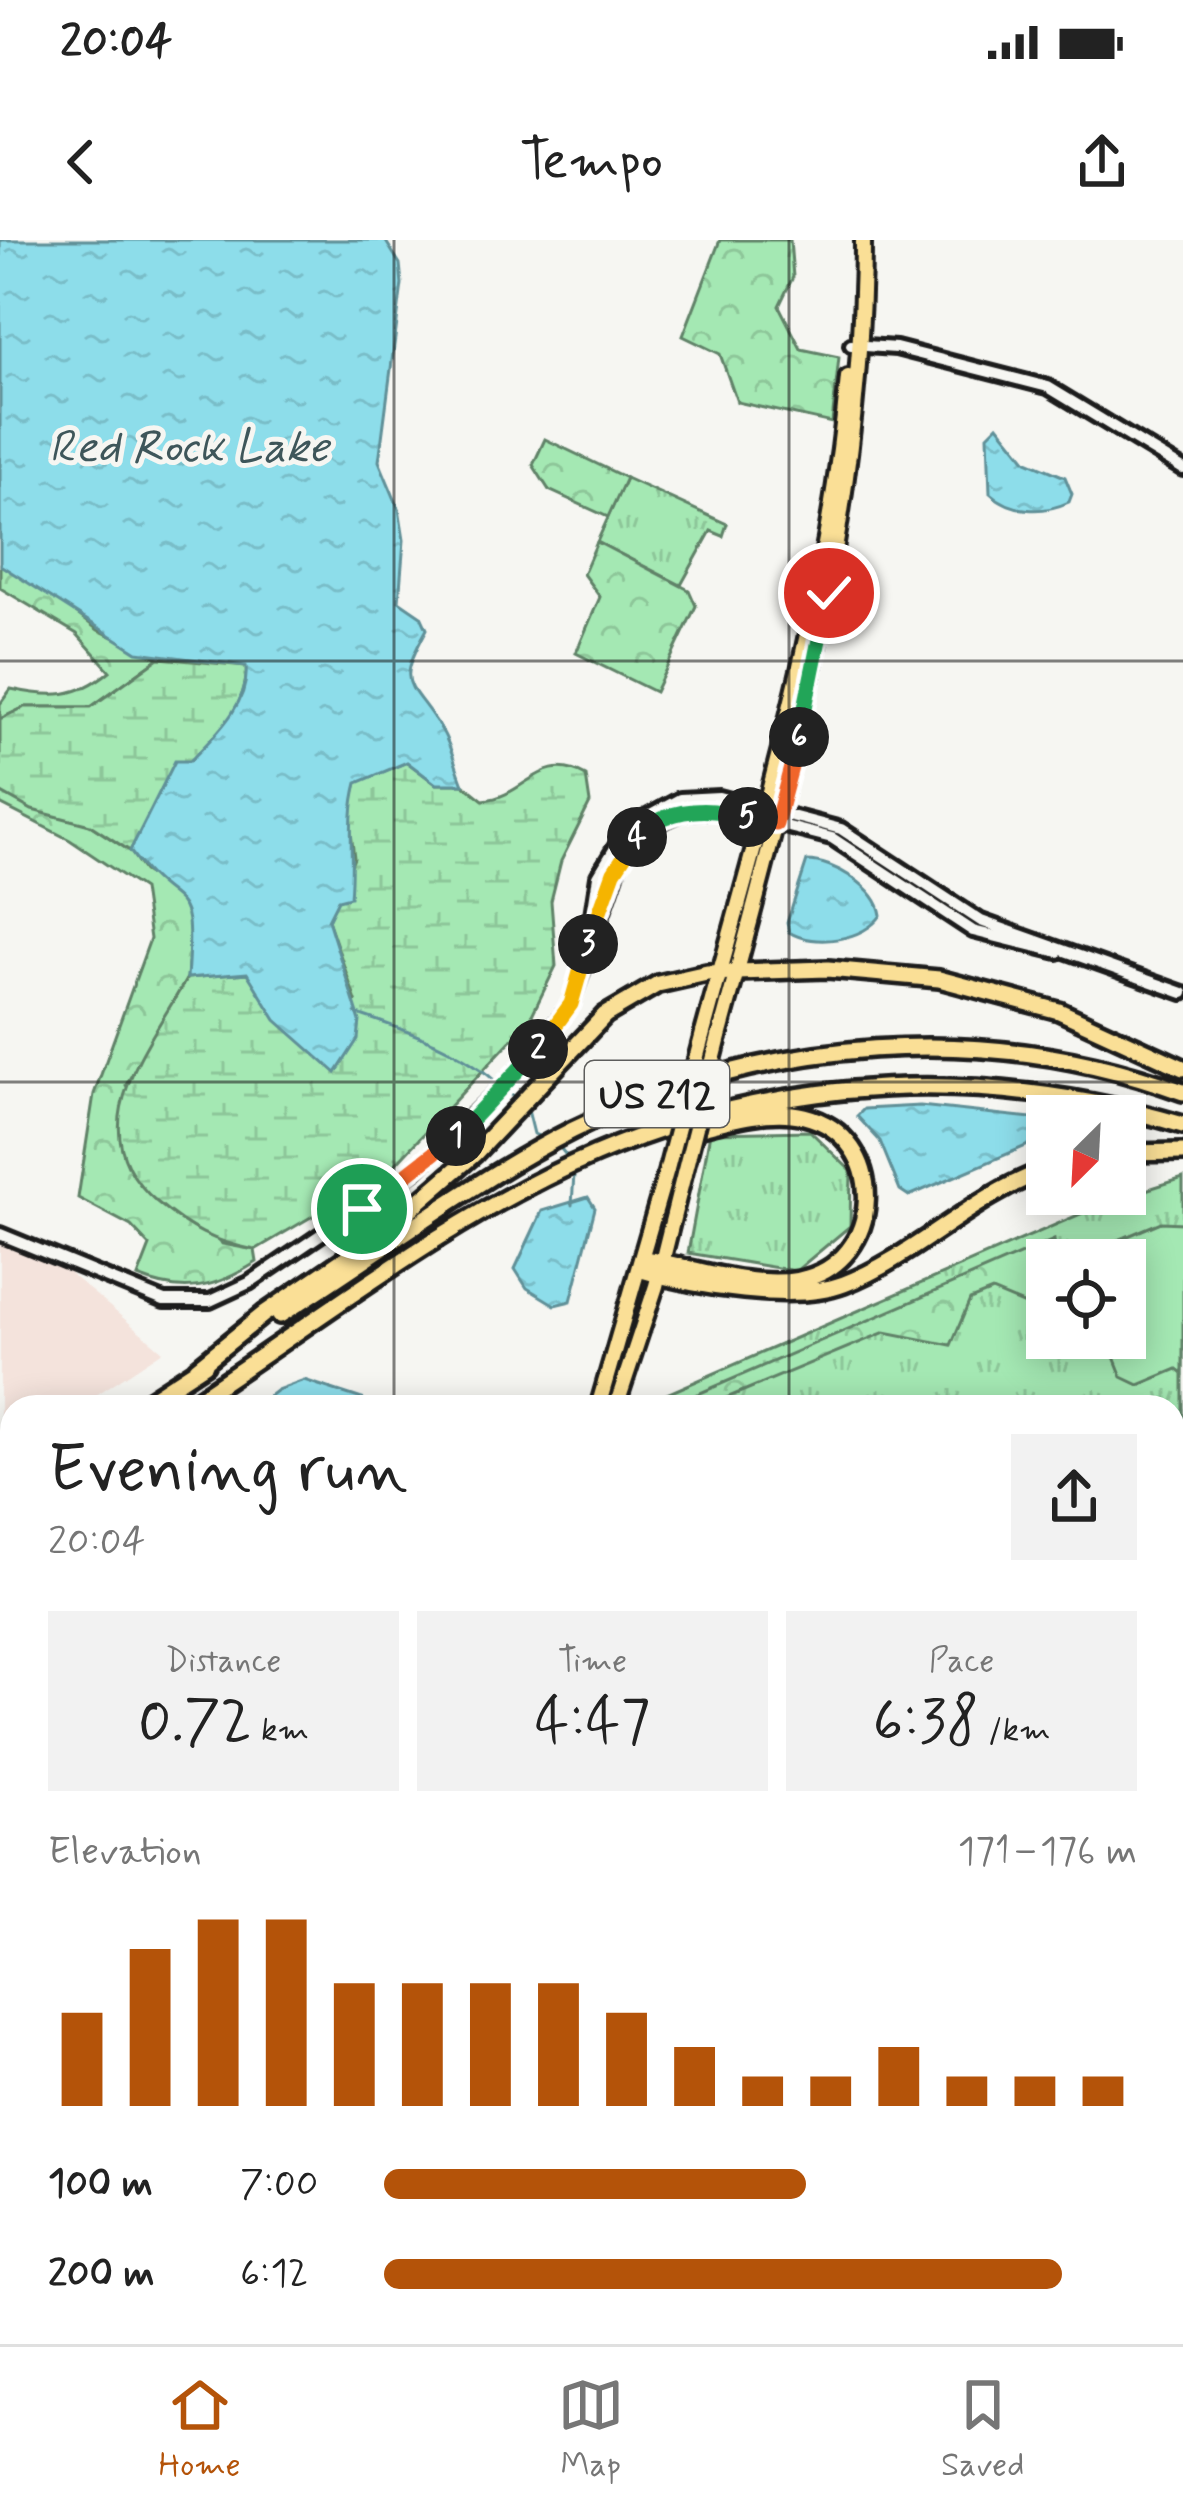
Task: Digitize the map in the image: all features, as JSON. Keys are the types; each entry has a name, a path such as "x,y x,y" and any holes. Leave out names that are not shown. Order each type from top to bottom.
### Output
{"highway":[{"path":"197,1368 264,1314 384,1232 454,1171 605,1015 658,984 728,973 876,970 983,988 1059,1011 1183,1068"},
{"name":"US 212","path":"157,1395 570,1132 661,1092 795,1057 898,1046 976,1047 1059,1056 1183,1092"},
{"name":"US 212","path":"205,1395 475,1220 596,1154 700,1116 872,1086 1009,1088 1130,1109 1183,1125"},
{"path":"596,1154 710,1125 800,1114 824,1123 860,1159 868,1182 863,1227 852,1247 823,1272 798,1280 769,1281 652,1267"},
{"path":"1146,1153 1183,1152"},
{"path":"652,1267 776,1292 826,1290 861,1276 986,1197 1026,1179"}],"main road":[{"path":"619,1395 652,1267 668,1169 778,818 835,559 855,345 858,240"},
{"path":"728,973 761,813 824,566 855,345"},
{"path":"603,1395 684,1174 711,1035"}],"street":[{"path":"855,345 896,348 1048,387 1183,469"},
{"path":"0,1234 164,1300 194,1304 227,1295 389,1191 455,1137 564,1018 588,944 602,865 637,820 659,806 693,797 852,833 967,914 1058,952 1183,993"}],"shaded area":[{"path":"0,1241 68,1272 163,1351 96,1395 0,1395"}],"green space":[{"path":"720,240 790,240 793,277 779,306 801,349 839,357 832,423 737,402 720,354 683,336"},
{"path":"545,439 626,478 608,517 549,490 533,465"},
{"path":"626,478 727,524 723,536 711,531 681,585 597,542"},
{"path":"597,542 689,590 696,606 655,692 576,653 600,597 583,574"},
{"path":"0,565 46,590 98,630 159,658 91,707 25,707 0,719 0,704 11,689 64,694 110,671 77,634 0,588"},
{"path":"159,658 246,666 245,685 228,721 159,801 130,851 90,825 32,810 0,792 0,719 25,707 91,707"},
{"path":"407,762 436,784 463,784 483,800 557,768 586,776 590,803 561,861 551,901 556,966 529,1021 389,1171 255,1250 214,1238 157,1202 133,1175 121,1148 126,1091 187,978 247,973 286,1028 356,1001 328,920 354,858 349,815 357,782"},
{"path":"0,792 90,825 130,851 144,871 176,892 192,915 187,978 126,1085 222,1244 255,1250 257,1262 228,1278 185,1287 138,1277 150,1246 131,1226 78,1198 94,1094 150,939 143,889 70,840 0,804"},
{"path":"810,1131 851,1171 850,1226 796,1271 688,1253 710,1133"},
{"path":"1183,1178 1183,1395 665,1395 1078,1215 1146,1215 1146,1190"},
{"path":"1161,1222 1183,1223 1183,1374 1177,1369 1139,1385 1122,1377 1115,1359 1146,1359 1146,1239 1121,1239"},
{"path":"1026,1252 1026,1305 992,1291 970,1300 951,1345 885,1332 734,1395 696,1395"}],"water":[{"name":"Red Rock Lake","path":"0,240 385,240 400,264 402,284 379,461 399,509 404,540 399,601 421,616 427,629 411,663 410,683 445,735 463,784 436,784 407,762 357,783 350,897 338,900 328,920 360,1021 358,1039 336,1073 276,1020 247,973 187,978 185,910 130,851 175,761 190,761 236,706 246,666 137,652 0,565"},
{"path":"998,425 1027,461 1065,477 1072,494 1069,502 1028,510 1008,505 990,493 988,435"},
{"path":"807,861 829,866 863,886 881,915 863,930 838,939 812,940 789,932 787,923"},
{"path":"920,1106 1026,1117 1026,1146 909,1196 900,1190 880,1141 857,1116 864,1109"},
{"path":"588,1197 595,1208 571,1301 555,1305 527,1288 515,1269 542,1211"},
{"path":"304,1380 350,1395 271,1395"}],"waterway":[{"path":"355,1013 458,1054 509,1095 520,1096"},
{"path":"527,1106 534,1134 543,1138"},
{"path":"557,1144 569,1159"},
{"path":"572,1205 574,1174"}],"route":[{"path":"362,1209 455,1137 564,1018 614,872 622,854 644,830 664,818 700,809 776,824 829,593"}]}
